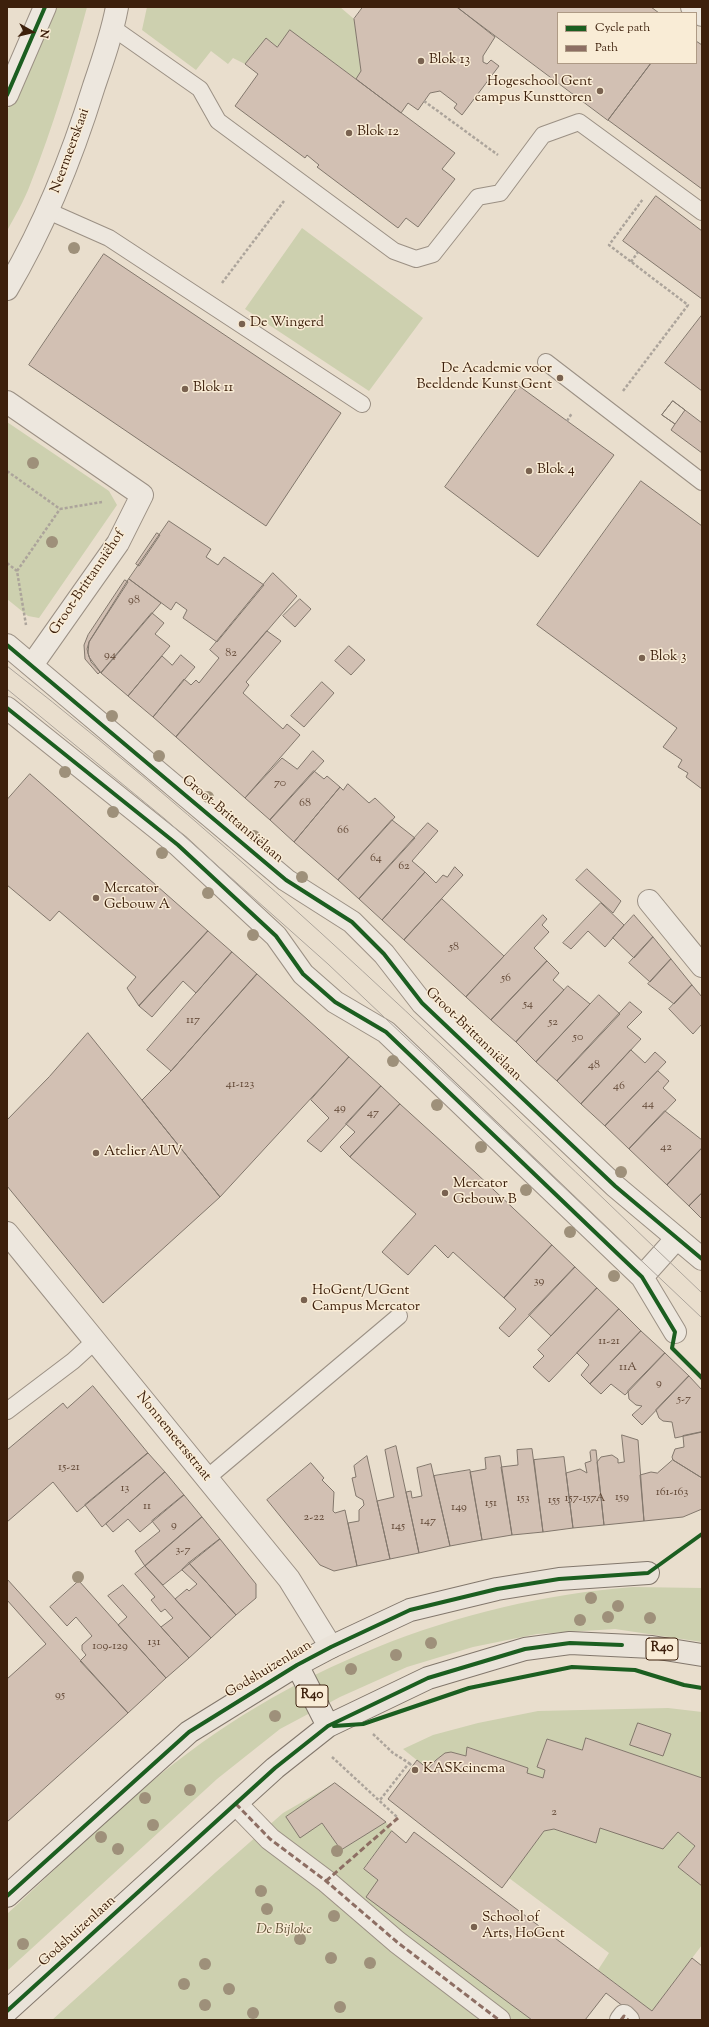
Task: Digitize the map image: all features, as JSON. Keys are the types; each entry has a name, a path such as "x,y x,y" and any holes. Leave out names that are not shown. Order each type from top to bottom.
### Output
{"main road":[{"name":"Godshuizenlaan","path":"7,1896 189,1732 297,1665 331,1647 410,1610 497,1589 559,1578 648,1573"},
{"name":"Godshuizenlaan","path":"7,2011 275,1768 320,1733 353,1714 428,1678 525,1649 570,1643 652,1647 702,1655"},
{"name":"R40","path":"297,1665 320,1733"}],"street":[{"path":"7,95 45,7"},
{"name":"Neermeerskaai","path":"7,289 48,211 62,179 113,28 117,7"},
{"path":"692,7 702,15"},
{"path":"7,402 142,495"},
{"name":"Groot-Brittanniëhof","path":"32,665 118,543 142,495"},
{"name":"Groot-Brittanniëlaan","path":"7,645 286,880 352,922 384,954 422,1003 615,1186 702,1259"},
{"path":"7,708 178,844 276,936 303,974 335,1002 386,1032 642,1277 675,1332"},
{"path":"649,901 702,966"},
{"name":"Nonnemeersstraat","path":"7,1233 289,1579 331,1647"},
{"path":"642,1277 677,1238"},
{"path":"236,1804 270,1839 326,1881 397,1942 499,2020"},
{"path":"621,2020 624,2016 628,2020"}],"lane":[{"path":"113,28 200,89 218,121 394,250 416,259 433,254 478,197 500,193 543,135 579,122 702,212"},
{"path":"48,211 109,238 362,404"},
{"path":"546,362 702,482"},
{"path":"207,1478 399,1316"},
{"path":"7,1411 96,1341"}],"path":[{"path":"424,101 518,169"},
{"path":"609,410 688,304 609,245 657,179"},
{"path":"207,302 283,202"},
{"path":"631,262 638,252"},
{"path":"7,472 60,509 142,495"},
{"path":"17,571 60,509"},
{"path":"7,563 17,571 32,665"},
{"path":"353,1714 392,1753 412,1766"},
{"path":"320,1733 398,1818"},
{"path":"380,1800 409,1763"}],"green space":[{"path":"53,7 87,7 54,119 28,191 7,231 7,111"},
{"path":"147,7 340,7 354,19 361,71 356,79 290,31 277,47 266,39 245,64 233,58 228,64 211,51 196,70 142,30"},
{"path":"302,228 423,318 369,391 245,309"},
{"path":"7,422 109,491 117,505 39,618 28,616 7,599"},
{"path":"633,1587 702,1588 702,1642 615,1629 537,1634 473,1647 407,1667 340,1697 280,1729 217,1779 7,1971 7,1914 149,1784 202,1743 257,1707 316,1675 376,1648 438,1625 502,1608 567,1595"},
{"path":"668,1708 702,1712 702,1778 586,1738 582,1750 547,1739 537,1767 545,1770 543,1778 527,1773 528,1768 468,1747 466,1756 454,1753 444,1755 436,1760 428,1769 403,1749 433,1735 478,1723 538,1711"},
{"name":"De Bijloke","path":"335,1783 300,1837 322,1823 341,1850 386,1822 392,1831 364,1868 532,2020 52,2020 283,1813"},
{"path":"600,1828 678,1832 695,1846 678,1867 702,1886 702,1945 652,2011 598,1970 609,1953 509,1878 544,1831 554,1829 596,1843"}],"building":[{"name":"Blok 13","path":"363,7 457,7 495,37 483,56 483,62 487,64 491,60 499,66 462,115 454,108 457,104 440,91 430,93 418,110 408,103 401,113 356,79 361,71 354,19"},
{"name":"Hogeschool Gent campus Kunsttoren","path":"457,7 651,7 658,12 557,12 557,64 650,64 608,120"},
{"name":"Blok 12","path":"290,30 455,153 442,169 455,179 418,227 406,218 398,228 317,167 319,165 307,155 305,158 235,106 258,74 245,64 266,38 277,47"},
{"path":"697,42 702,45 702,189 608,120 650,64 697,64"},
{"path":"656,196 702,231 702,299 623,241"},
{"name":"Blok 11","path":"104,254 341,413 266,526 29,365"},
{"path":"702,315 702,391 665,363"},
{"name":"Blok 4","path":"519,386 614,455 538,557 445,487"},
{"path":"673,401 702,423 702,453 671,430 675,424 662,415"},
{"path":"673,401 685,410 675,424 662,415"},
{"name":"Blok 3","path":"641,481 702,526 702,789 686,777 688,773 678,767 682,760 663,747 677,728 537,625"},
{"path":"169,521 211,549 206,557 218,565 224,557 264,585 217,642 183,618 187,610 176,602 171,610 129,579"},
{"path":"157,533 160,535 139,566 136,564"},
{"path":"273,573 297,596 176,737 153,717 184,679 191,685 196,680 199,683 219,658 210,650"},
{"path":"129,579 161,603 101,673 89,657 87,649 89,642"},
{"path":"125,580 128,582 89,642 88,653 91,662 100,672 98,674 85,659 84,645 88,635"},
{"path":"300,599 311,609 295,627 283,616"},
{"path":"152,613 164,623 155,634 170,646 128,696 101,673"},
{"path":"267,631 281,641 246,682 249,685 243,693 283,729 287,724 300,735 245,798 176,737"},
{"path":"349,646 365,660 351,675 335,661"},
{"path":"181,655 195,667 153,717 128,696 162,656 172,665"},
{"path":"322,682 334,693 304,727 291,716"},
{"path":"313,751 324,761 270,820 245,798 282,758 297,769"},
{"path":"314,771 324,779 327,776 340,787 294,842 270,820"},
{"name":"Mercator Gebouw A","path":"30,774 208,931 139,1006 127,988 136,977 59,911 50,921 7,885 7,800"},
{"path":"348,784 369,803 375,798 395,817 338,880 294,842 340,787 343,790"},
{"path":"392,820 415,838 359,899 338,880"},
{"path":"428,823 438,831 412,861 425,872 382,920 359,899"},
{"path":"455,867 463,875 404,940 382,920 425,872 436,883 443,875 447,877"},
{"path":"587,869 621,901 613,913 576,880"},
{"path":"442,899 504,956 466,997 404,940"},
{"path":"601,903 624,925 605,947 588,931 571,949 563,943"},
{"path":"543,915 547,919 542,925 549,932 534,948 547,961 491,1020 466,997"},
{"path":"634,915 653,937 634,958 613,938"},
{"path":"208,931 232,952 196,993 183,981 152,1017 139,1006"},
{"path":"653,937 671,959 650,982 629,963"},
{"path":"232,952 257,974 171,1071 147,1050"},
{"path":"671,959 692,985 674,1004 648,984"},
{"path":"547,961 559,973 553,980 564,990 516,1042 491,1020"},
{"path":"257,974 349,1057 220,1197 142,1100 171,1071"},
{"path":"692,985 702,997 702,1024 693,1034 669,1009"},
{"path":"568,986 590,1004 536,1062 516,1042"},
{"path":"599,995 620,1014 557,1081 536,1062"},
{"path":"630,1002 642,1012 627,1027 641,1039 581,1104 557,1081"},
{"name":"Atelier AUV","path":"88,1033 220,1197 103,1303 7,1186 7,1120 49,1077"},
{"path":"631,1050 645,1063 655,1052 666,1062 605,1126 581,1104"},
{"path":"349,1057 381,1086 321,1152 307,1141 329,1118 311,1100"},
{"path":"658,1071 669,1081 663,1088 676,1100 629,1149 605,1126"},
{"path":"381,1086 400,1104 350,1157 340,1147 355,1132 346,1124"},
{"name":"Mercator Gebouw B","path":"400,1104 552,1245 504,1298 453,1252 448,1258 435,1245 408,1275 382,1252 416,1214 350,1157"},
{"path":"665,1111 702,1140 702,1148 667,1185 629,1149"},
{"path":"702,1148 702,1193 689,1206 667,1185"},
{"path":"702,1193 702,1219 689,1206"},
{"path":"552,1245 575,1267 509,1337 499,1328 516,1309 504,1298"},
{"path":"575,1267 597,1288 551,1336 529,1315"},
{"path":"597,1288 619,1309 549,1382 533,1367 544,1356 538,1350"},
{"path":"619,1309 641,1331 590,1384 581,1375 589,1365 577,1353"},
{"path":"641,1331 665,1353 625,1395 611,1384 601,1394 590,1384"},
{"path":"665,1353 689,1376 642,1425 632,1415 642,1406 636,1405 629,1399 628,1391"},
{"path":"689,1376 702,1390 702,1432 675,1438 672,1422 663,1421 659,1418 656,1410"},
{"path":"93,1386 148,1453 77,1512 53,1482 7,1522 7,1450 63,1403 67,1408"},
{"path":"702,1432 702,1478 673,1460 672,1457 675,1449 684,1447 683,1436"},
{"path":"622,1435 638,1440 644,1521 604,1525 597,1462 601,1457 612,1455 618,1459 618,1463 624,1462"},
{"path":"396,1446 419,1553 390,1559 377,1501 394,1497 385,1450"},
{"path":"532,1449 543,1532 512,1535 501,1467 518,1465 517,1450"},
{"path":"592,1450 596,1450 604,1525 573,1528 566,1473 580,1469 587,1473 585,1463 591,1461 590,1452"},
{"path":"148,1453 165,1472 102,1527 85,1505"},
{"path":"367,1456 390,1559 357,1566 348,1523 359,1521 359,1510 364,1505 363,1500 356,1496 352,1478 356,1477 354,1466"},
{"path":"500,1456 512,1535 482,1540 470,1472 486,1469 485,1458"},
{"path":"564,1457 573,1528 543,1532 534,1460"},
{"path":"673,1460 702,1478 702,1509 683,1517 644,1521 640,1475 651,1472 657,1473"},
{"path":"311,1463 324,1478 322,1480 334,1492 333,1511 335,1513 345,1510 357,1566 334,1571 320,1565 267,1500"},
{"path":"431,1464 450,1546 419,1553 406,1492 411,1491 412,1498 422,1496 417,1468"},
{"path":"470,1470 482,1540 450,1546 434,1476"},
{"path":"165,1472 184,1495 140,1532 128,1519 113,1532 106,1524"},
{"path":"184,1495 202,1517 145,1566 135,1551 160,1531 152,1521"},
{"path":"202,1517 220,1539 163,1585 145,1566"},
{"path":"220,1539 256,1584 256,1598 236,1615 189,1563"},
{"path":"189,1563 236,1615 211,1638 175,1599 187,1589 189,1591 197,1584 182,1570"},
{"path":"145,1566 211,1638 189,1658 161,1627 173,1618 165,1609 161,1612 151,1600 155,1597 135,1574"},
{"path":"7,1579 128,1713 7,1822 7,1679 46,1644 7,1600"},
{"path":"79,1581 166,1678 128,1713 80,1661 86,1655 82,1650 82,1645 92,1636 76,1617 67,1626 50,1607"},
{"path":"123,1585 189,1658 166,1678 118,1625 127,1617 108,1596"},
{"path":"638,1723 671,1734 663,1756 630,1745"},
{"path":"586,1738 702,1778 702,1886 678,1867 695,1846 678,1832 663,1849 600,1828 596,1843 554,1829 544,1831 502,1888 388,1799 417,1760 428,1769 445,1753 451,1752 466,1756 467,1747 528,1768 527,1773 543,1778 545,1770 537,1767 547,1739 582,1750"},
{"path":"335,1783 386,1822 341,1850 322,1823 300,1838 286,1817"},
{"name":"School of Arts, HoGent","path":"392,1831 406,1843 414,1832 652,2011 692,1958 702,1966 702,2020 641,2020 606,1993 585,2020 532,2020 366,1897 378,1880 364,1869"}],"tram line":[{"path":"7,666 98,739 276,892 533,1131 702,1293"},
{"path":"7,689 165,819 328,964 702,1318"}],"marked path":[{"path":"236,1804 270,1839 326,1881 397,1942 499,2020"},
{"path":"326,1881 398,1818"},
{"path":"621,2020 624,2016 628,2020"}],"cycle path":[{"path":"7,95 45,7"},
{"path":"7,645 286,880 352,922 384,954 422,1003 615,1186 702,1259"},
{"path":"7,708 178,845 276,936 303,974 335,1002 386,1032 642,1277 675,1332 672,1348 702,1378"},
{"path":"7,1896 189,1732 297,1665 331,1647 410,1610 497,1589 559,1579 648,1573 702,1534"},
{"path":"7,2011 275,1768 328,1726 428,1678 525,1649 570,1643 622,1645"},
{"path":"334,1726 363,1724 469,1688 572,1667 635,1670 684,1685 702,1688"}],"place":[{"name":"Blok 13","path":"421,61"},
{"name":"Hogeschool Gent campus Kunsttoren","path":"600,91"},
{"name":"Blok 12","path":"349,133"},
{"name":"De Wingerd","path":"242,324"},
{"name":"De Academie voor Beeldende Kunst Gent","path":"560,378"},
{"name":"Blok 11","path":"185,389"},
{"name":"Blok 4","path":"529,471"},
{"name":"Blok 3","path":"642,658"},
{"name":"Mercator Gebouw A","path":"96,898"},
{"name":"Atelier AUV","path":"96,1153"},
{"name":"Mercator Gebouw B","path":"445,1193"},
{"name":"HoGent/UGent Campus Mercator","path":"304,1300"},
{"name":"KASKcinema","path":"415,1770"},
{"name":"School of Arts, HoGent","path":"474,1927"}]}
